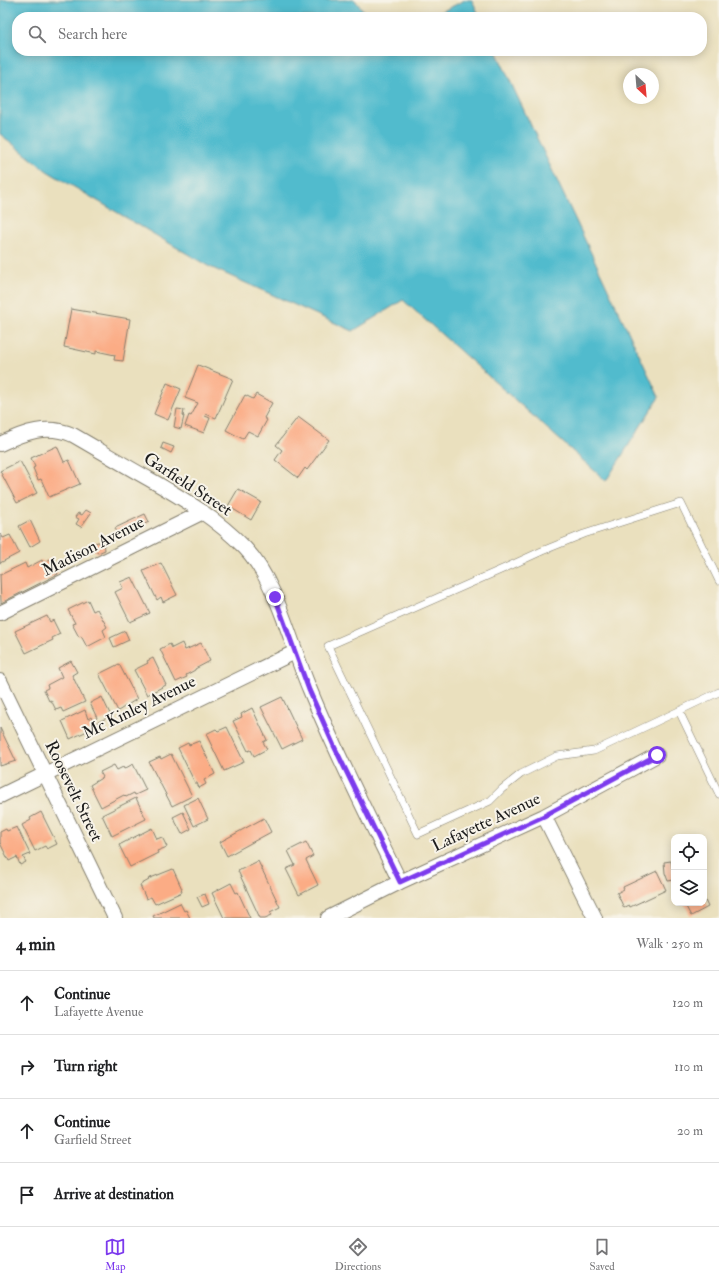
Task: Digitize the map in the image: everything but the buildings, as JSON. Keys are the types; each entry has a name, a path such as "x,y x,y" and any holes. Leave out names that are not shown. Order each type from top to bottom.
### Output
{"street":[{"name":"Garfield Street","path":"0,444 37,430 45,429 63,431 94,447 203,512 222,526 246,549 259,567 275,597 309,690 334,746 400,882"},
{"name":"Madison Avenue","path":"0,613 203,512"},
{"name":"Mc Kinley Avenue","path":"0,796 295,652"},
{"name":"Roosevelt Street","path":"0,681 115,918"},
{"name":"Lafayette Avenue","path":"328,918 400,882 544,816 657,755"},
{"path":"544,816 595,918"}],"lane":[{"path":"719,581 681,503 584,534 542,551 328,646 418,834 490,801 521,774 557,756 594,751 719,692"},
{"path":"679,711 719,794"}],"water":[{"path":"0,0 355,0 364,12 12,12 12,56 498,56 659,397 606,481 403,300 353,331 208,266 47,171 0,134"},
{"path":"465,0 472,0 478,12 441,12"}],"route":[{"path":"275,597 309,690 334,746 400,882 488,840 544,816 657,755"}]}
